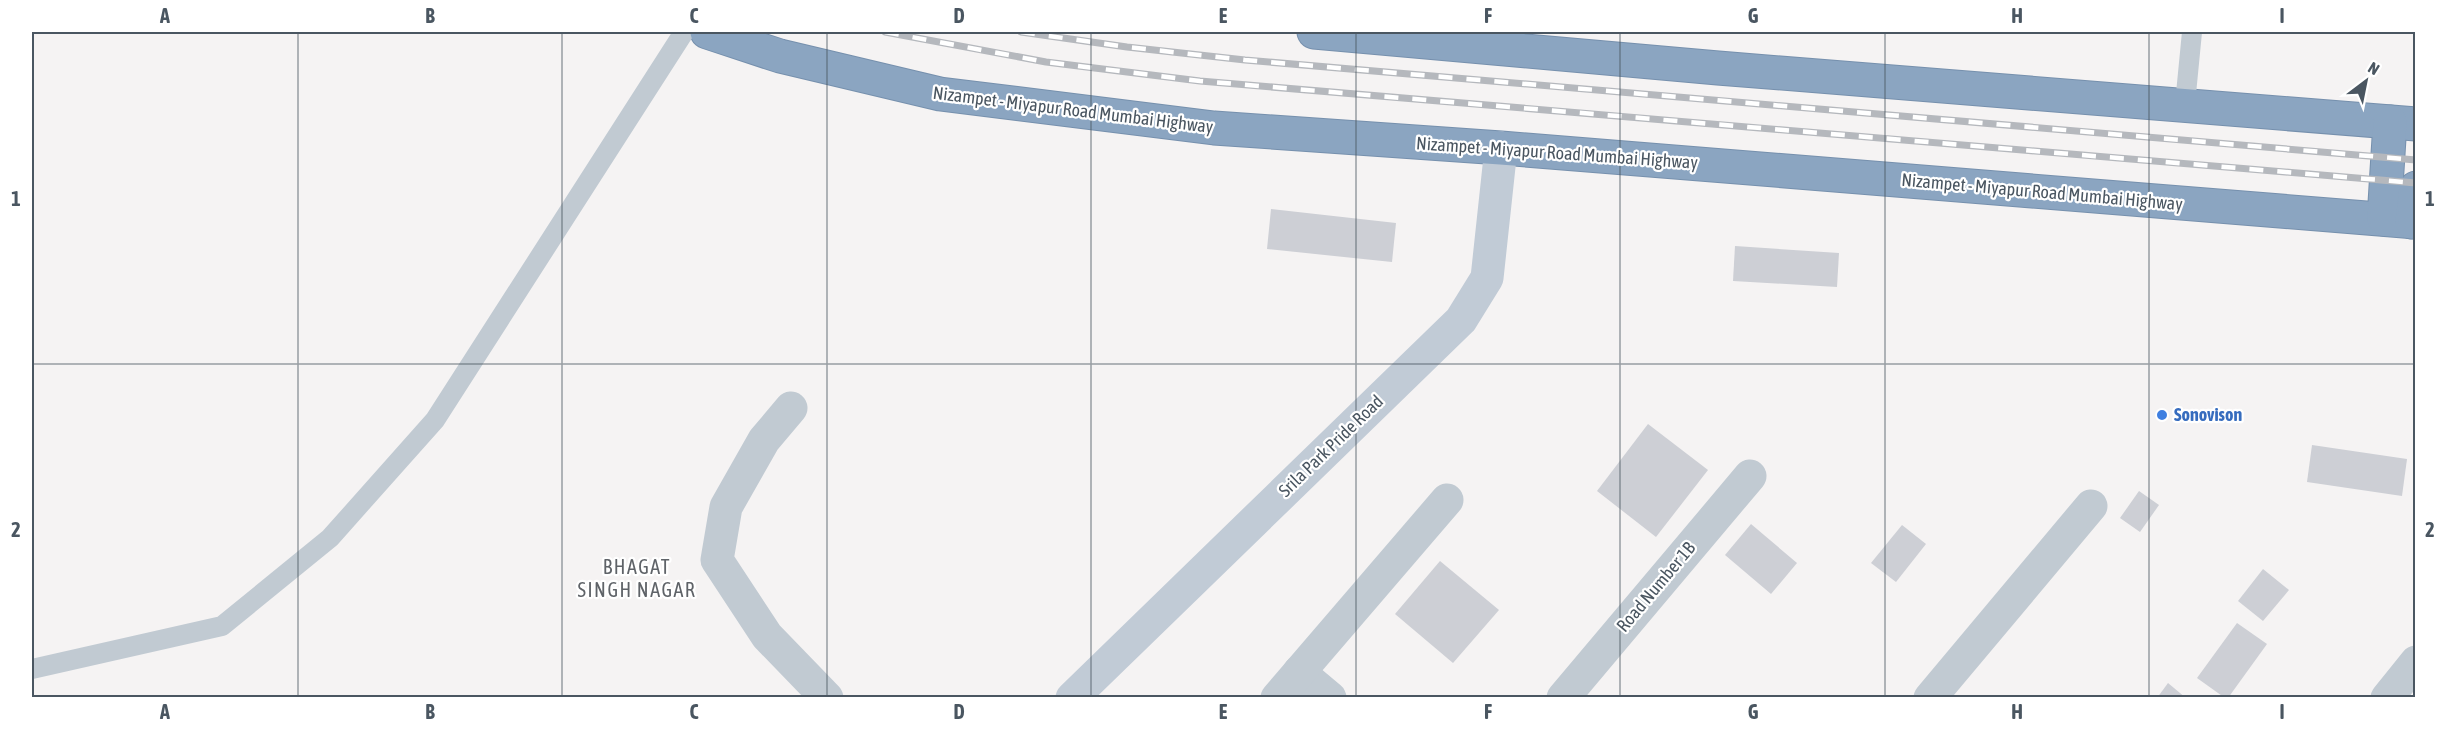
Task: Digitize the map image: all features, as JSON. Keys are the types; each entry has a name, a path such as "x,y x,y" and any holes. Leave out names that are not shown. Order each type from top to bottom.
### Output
{"highway":[{"name":"Nizampet - Miyapur Road Mumbai Highway","path":"707,32 780,56 940,94 1214,128 1501,148 2404,221"},
{"path":"1314,32 1415,37 2403,123 2404,221"},
{"path":"2404,221 2415,188"}],"street":[{"name":"Srila Park Pride Road","path":"1072,698 1461,320 1487,278 1501,148"},
{"path":"791,408 764,440 726,507 717,560 767,636 828,698"},
{"name":"Road Number 1B","path":"1563,698 1750,476"},
{"path":"1277,698 1448,500"},
{"path":"1930,698 2091,506"},
{"path":"2387,698 2415,662"},
{"path":"1299,672 1330,698"}],"lane":[{"path":"32,669 222,626 330,538 435,420 684,32"},
{"path":"2185,104 2192,32"}],"building":[{"path":"1271,209 1396,223 1392,262 1267,249"},
{"path":"1735,246 1839,253 1837,287 1733,281"},
{"path":"1648,424 1708,470 1656,537 1597,491"},
{"path":"2312,445 2407,459 2402,496 2307,482"},
{"path":"2139,491 2159,505 2140,532 2120,518"},
{"path":"1751,524 1797,563 1771,594 1725,555"},
{"path":"1902,525 1926,544 1896,582 1871,563"},
{"path":"1440,561 1499,610 1453,663 1395,614"},
{"path":"2263,569 2289,590 2263,621 2238,601"},
{"path":"2237,623 2267,644 2228,698 2225,698 2197,678"},
{"path":"2168,683 2186,698 2157,698"}],"railway":[{"path":"885,32 1046,62 1200,81 2416,183"},
{"path":"1021,32 1245,60 2416,160"}],"place":[{"name":"Sonovison","path":"2162,415"}],"district":[{"name":"BHAGAT SINGH NAGAR","path":"637,578"}]}
